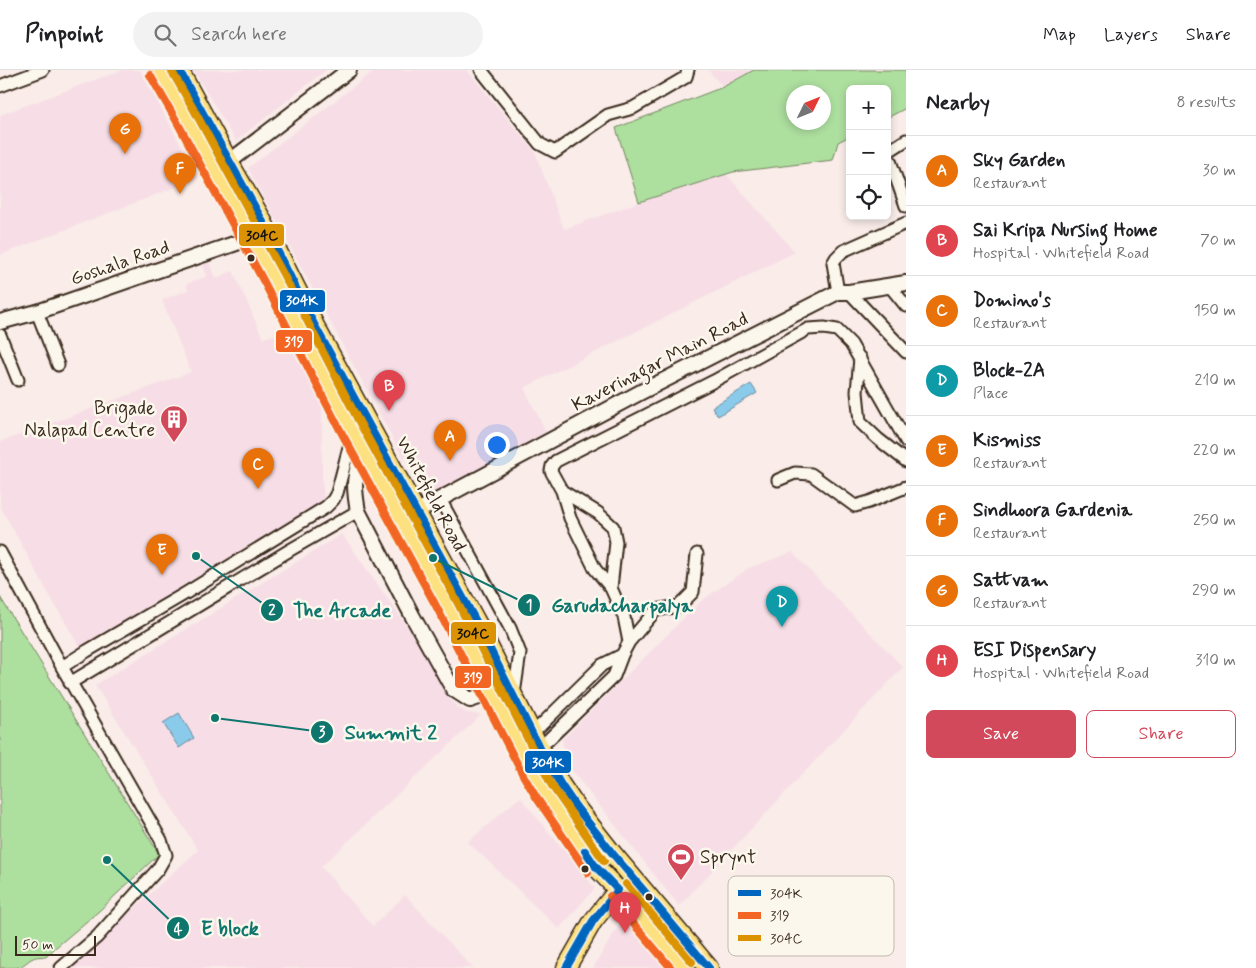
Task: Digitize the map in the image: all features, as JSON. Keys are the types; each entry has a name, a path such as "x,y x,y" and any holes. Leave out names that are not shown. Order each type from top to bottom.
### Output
{"main road":[{"name":"Whitefield Road","path":"159,70 273,277 353,432 444,599 491,693 544,791 596,867 618,890"},
{"name":"Whitefield Road","path":"179,70 265,224 314,326 478,625 535,739 561,785 613,854 709,968"},
{"path":"569,827 583,816"},
{"path":"566,968 592,921 618,890 684,968"}],"street":[{"path":"0,86 43,70"},
{"path":"229,162 349,70"},
{"path":"481,70 540,144 555,152 608,115 633,108 686,77 688,70"},
{"path":"906,140 890,151 888,155 906,206"},
{"path":"906,223 843,251 833,263 844,292 906,352"},
{"name":"Goshala Road","path":"0,322 37,312 251,238"},
{"name":"Kaverinagar Main Road","path":"416,512 641,392 844,292 906,283"},
{"path":"889,285 906,306"},
{"path":"37,312 58,366"},
{"path":"629,642 624,617 611,588 596,569 570,518 562,491 551,471 556,461 714,381 808,328 837,330 851,344 906,441"},
{"path":"0,335 18,380"},
{"path":"860,358 857,392 860,422 906,461"},
{"path":"62,667 326,507 337,493 353,432"},
{"path":"363,450 354,481 354,493 358,511 413,617 453,688 470,700 491,693"},
{"path":"778,480 795,473 811,474 855,506 906,487"},
{"path":"562,491 598,513 613,527 616,542 611,588"},
{"path":"440,499 510,628 520,653 514,696"},
{"path":"70,683 358,511"},
{"path":"0,552 70,683 162,840 166,855 158,869 97,937 61,968"},
{"path":"622,655 602,664 540,726 535,739 548,740 614,676 629,642 656,610 679,606 693,592 697,554"},
{"path":"186,593 194,608"}],"shaded area":[{"path":"122,70 140,70 199,178 0,255 0,115"},
{"path":"193,70 326,70 236,141"},
{"path":"375,70 467,70 535,152 564,229 726,174 795,252 524,388 546,432 436,495 412,454 403,458 248,168"},
{"path":"708,70 754,70 723,87"},
{"path":"209,262 216,278 233,271 263,338 286,331 322,404 322,481 324,500 80,648 0,506 0,442 191,372 162,300 188,290 186,284 207,276 203,265"},
{"path":"342,534 418,642 449,698 467,713 481,715 321,867 373,926 405,895 473,968 71,968 86,952 198,850 95,685"},
{"path":"792,552 903,667 679,906 569,767 562,740 701,601 749,568"},
{"path":"520,797 595,888 559,929 468,842"},
{"path":"623,918 666,968 593,968"}],"green space":[{"path":"754,70 906,70 906,108 891,116 891,85 846,85 846,138 838,142 833,160 733,172 639,202 616,128 723,87"},
{"path":"0,597 159,854 99,911 46,957 35,957 20,967 8,968 0,968"}],"water":[{"path":"751,384 757,393 718,416 712,407"},
{"path":"179,713 194,738 179,748 163,723"}],"transit line":[{"name":"304C","path":"171,70 282,272 357,418 453,594 552,786 604,861"},
{"name":"304K","path":"179,70 261,218 315,326 478,625 537,743 561,785 613,854 709,968"},
{"name":"319","path":"150,75 264,282 339,428 435,604 523,775 588,873"},
{"name":"304K","path":"566,968 593,921 618,890 596,867 585,851"},
{"name":"304C","path":"626,884 692,962"},
{"name":"319","path":"610,896 671,968"}],"place":[{"name":"Sattvam","path":"125,154"},
{"name":"Sindhoora Gardenia","path":"180,194"},
{"name":"Sai Kripa Nursing Home","path":"389,411"},
{"name":"Brigade Nalapad Centre","path":"174,443"},
{"name":"Sky Garden","path":"450,461"},
{"name":"Domino's","path":"258,489"},
{"name":"The Arcade","path":"196,556"},
{"name":"Garudacharpalya","path":"433,558"},
{"name":"Kismiss","path":"162,575"},
{"name":"Block-2A","path":"782,627"},
{"name":"Summit 2","path":"215,718"},
{"name":"E block","path":"107,860"},
{"name":"Sprynt","path":"681,881"},
{"name":"ESI Dispensary","path":"625,933"}]}
